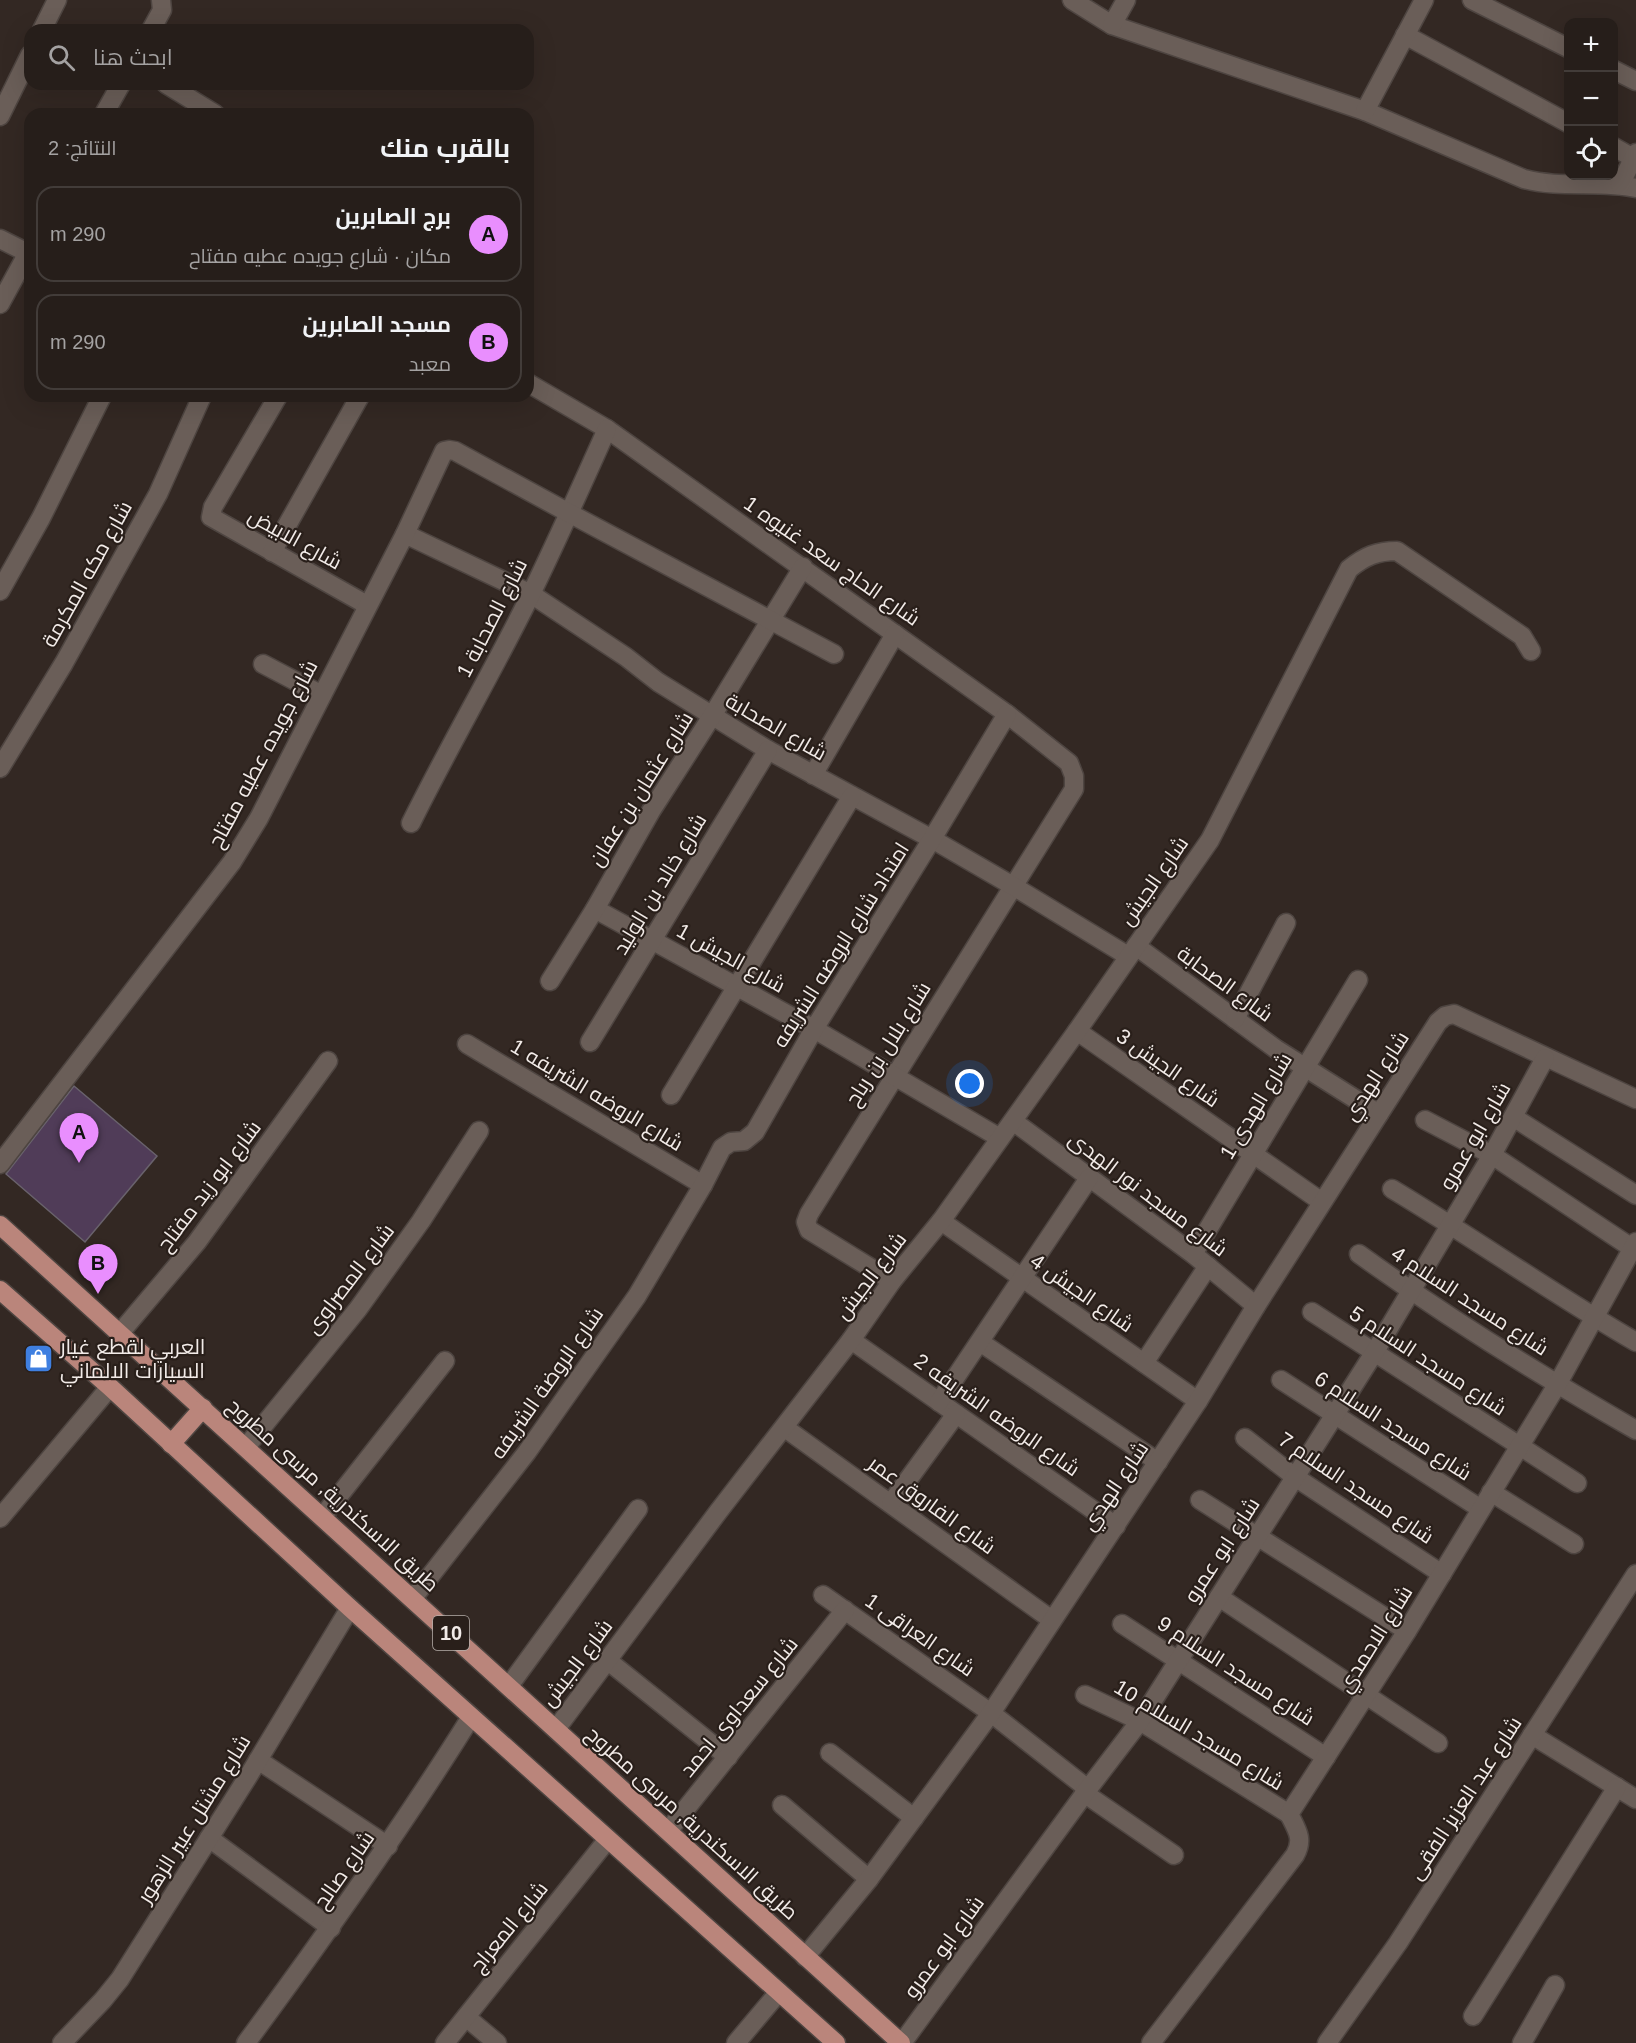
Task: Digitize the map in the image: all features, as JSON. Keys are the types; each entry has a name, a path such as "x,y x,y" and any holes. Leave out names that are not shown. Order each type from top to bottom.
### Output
{"main road":[{"name":"طريق الاسكندرية, مرسى مطروح","path":"0,1225 902,2043"},
{"name":"10","path":"0,1290 110,1387 471,1717 836,2043"},
{"path":"171,1444 203,1408"}],"street":[{"path":"49,24 57,0"},
{"path":"154,24 162,10 161,0"},
{"path":"1072,0 1112,25 1365,111 1524,179 1543,184 1628,187 1635,155 1618,149"},
{"path":"1112,25 1126,0"},
{"path":"1365,111 1424,0"},
{"path":"1472,0 1564,46"},
{"path":"1405,35 1564,120"},
{"path":"0,116 24,67"},
{"path":"1618,72 1636,81"},
{"path":"107,108 118,90"},
{"path":"176,90 204,108"},
{"path":"0,239 24,250"},
{"path":"0,304 24,261"},
{"name":"شارع الحاج سعد غنيوه 1","path":"534,386 607,429 1007,714 1069,763 1074,776 1074,789 1066,801"},
{"path":"0,591 41,518 99,402"},
{"name":"شارع مكه المكرمة","path":"0,768 64,663 158,494 199,402"},
{"name":"شارع الابيض","path":"274,402 213,507 211,517 367,605"},
{"path":"272,552 357,402"},
{"name":"شارع الصحابة 1","path":"411,823 531,594 607,429"},
{"name":"شارع جويده عطيه مفتاح","path":"0,1164 232,862 259,819 405,534 444,451 455,451 569,513"},
{"path":"569,513 834,654"},
{"name":"شارع الصحابة","path":"405,534 531,594 616,650 658,682 768,750 1132,951 1379,1114"},
{"name":"شارع الجيش","path":"556,1729 718,1512 851,1340 892,1281 940,1221 1077,1031 1210,840 1349,569 1363,557 1379,551 1397,551 1522,636 1531,651"},
{"name":"شارع عثمان بن عفان","path":"550,981 595,909 651,811 771,621 802,567"},
{"path":"813,775 895,634"},
{"path":"263,664 322,695"},
{"name":"امتداد شارع الروضه الشريفه","path":"703,1185 726,1144 744,1141 755,1131 814,1029 1007,714"},
{"name":"شارع خالد بن الوليد","path":"590,1042 768,750"},
{"path":"671,1095 852,796"},
{"name":"شارع بلال بن رباح","path":"892,1281 809,1230 806,1222 1066,801"},
{"name":"شارع الجيش 1","path":"595,909 896,1075 1000,1138"},
{"path":"1235,1019 1286,923"},
{"name":"شارع الهدى 1","path":"1193,1254 1358,980"},
{"name":"شارع الهدي","path":"806,1957 869,1879 991,1713 1198,1401 1256,1306 1438,1022 1445,1016 1454,1014 1545,1058"},
{"name":"شارع الجيش 3","path":"1077,1031 1322,1202"},
{"name":"شارع الروضه الشريفه 1","path":"468,1044 703,1185"},
{"path":"1545,1058 1636,1100"},
{"name":"شارع ابو عمرو","path":"902,2043 1086,1791 1140,1721 1374,1353 1492,1155 1545,1058"},
{"name":"شارع ابو زيد مفتاح","path":"120,1333 197,1242 328,1061"},
{"path":"1513,1117 1636,1195"},
{"path":"1425,1120 1492,1155 1634,1245"},
{"name":"شارع مسجد نور الهدى","path":"1013,1121 1193,1254 1256,1306"},
{"name":"شارع المصراوى","path":"246,1447 358,1309 421,1221 479,1131"},
{"path":"939,1402 1089,1178"},
{"name":"شارع الروضة الشريفه","path":"413,1598 527,1452 637,1296 703,1185"},
{"path":"1392,1189 1450,1223 1636,1342"},
{"name":"شارع الجيش 4","path":"940,1221 1198,1401"},
{"name":"شارع الاحمدي","path":"1289,1814 1407,1632 1557,1385 1634,1245"},
{"name":"شارع مسجد السلام 4","path":"1359,1254 1411,1291 1557,1385 1636,1430"},
{"path":"1144,1363 1208,1266"},
{"name":"شارع مسجد السلام 5","path":"1312,1312 1577,1483"},
{"name":"شارع الروضه الشريفه 2","path":"851,1340 1116,1526"},
{"path":"980,1342 1158,1462"},
{"path":"323,1516 445,1361"},
{"name":"شارع مسجد السلام 6","path":"1281,1380 1481,1509"},
{"path":"0,1518 110,1387"},
{"path":"891,1503 956,1414"},
{"name":"شارع الفاروق عمر","path":"784,1428 1052,1620"},
{"name":"شارع مسجد السلام 7","path":"1245,1438 1295,1477 1442,1574"},
{"path":"1491,1492 1574,1544"},
{"path":"1200,1500 1407,1632"},
{"path":"509,1686 638,1509"},
{"name":"شارع عبد العزيز الفقى","path":"1327,2043 1398,1943 1636,1574"},
{"name":"شارع العراقى 1","path":"823,1594 991,1713 1086,1791 1174,1855"},
{"path":"1219,1597 1438,1743"},
{"name":"شارع مشتل عبير الزهور","path":"65,2042 120,1979 258,1761 350,1608"},
{"name":"شارع سعداوى احمد","path":"668,1831 845,1610"},
{"name":"شارع مسجد السلام 9","path":"1122,1624 1326,1757"},
{"path":"607,1660 728,1757"},
{"name":"شارع مسجد السلام 10","path":"1085,1695 1140,1721 1289,1814"},
{"name":"شارع صالح","path":"246,2043 388,1846 471,1717"},
{"path":"1532,1736 1636,1798"},
{"path":"830,1753 914,1818"},
{"path":"258,1761 388,1846"},
{"path":"1473,2016 1617,1787"},
{"path":"782,1804 869,1879"},
{"path":"1151,2043 1295,1855 1300,1838 1289,1814"},
{"path":"209,1838 331,1928"},
{"name":"شارع المعراج","path":"444,2043 608,1839"},
{"path":"1522,2043 1554,1985"},
{"path":"736,2043 780,1992"},
{"path":"466,2017 497,2043"}],"building":[{"path":"74,1086 157,1156 85,1242 6,1174"}],"place":[{"name":"برج الصابرين","path":"79,1163"},
{"name":"مسجد الصابرين","path":"98,1294"},
{"name":"العربي لقطع غيار السيارات الالماني","path":"39,1359"}]}
